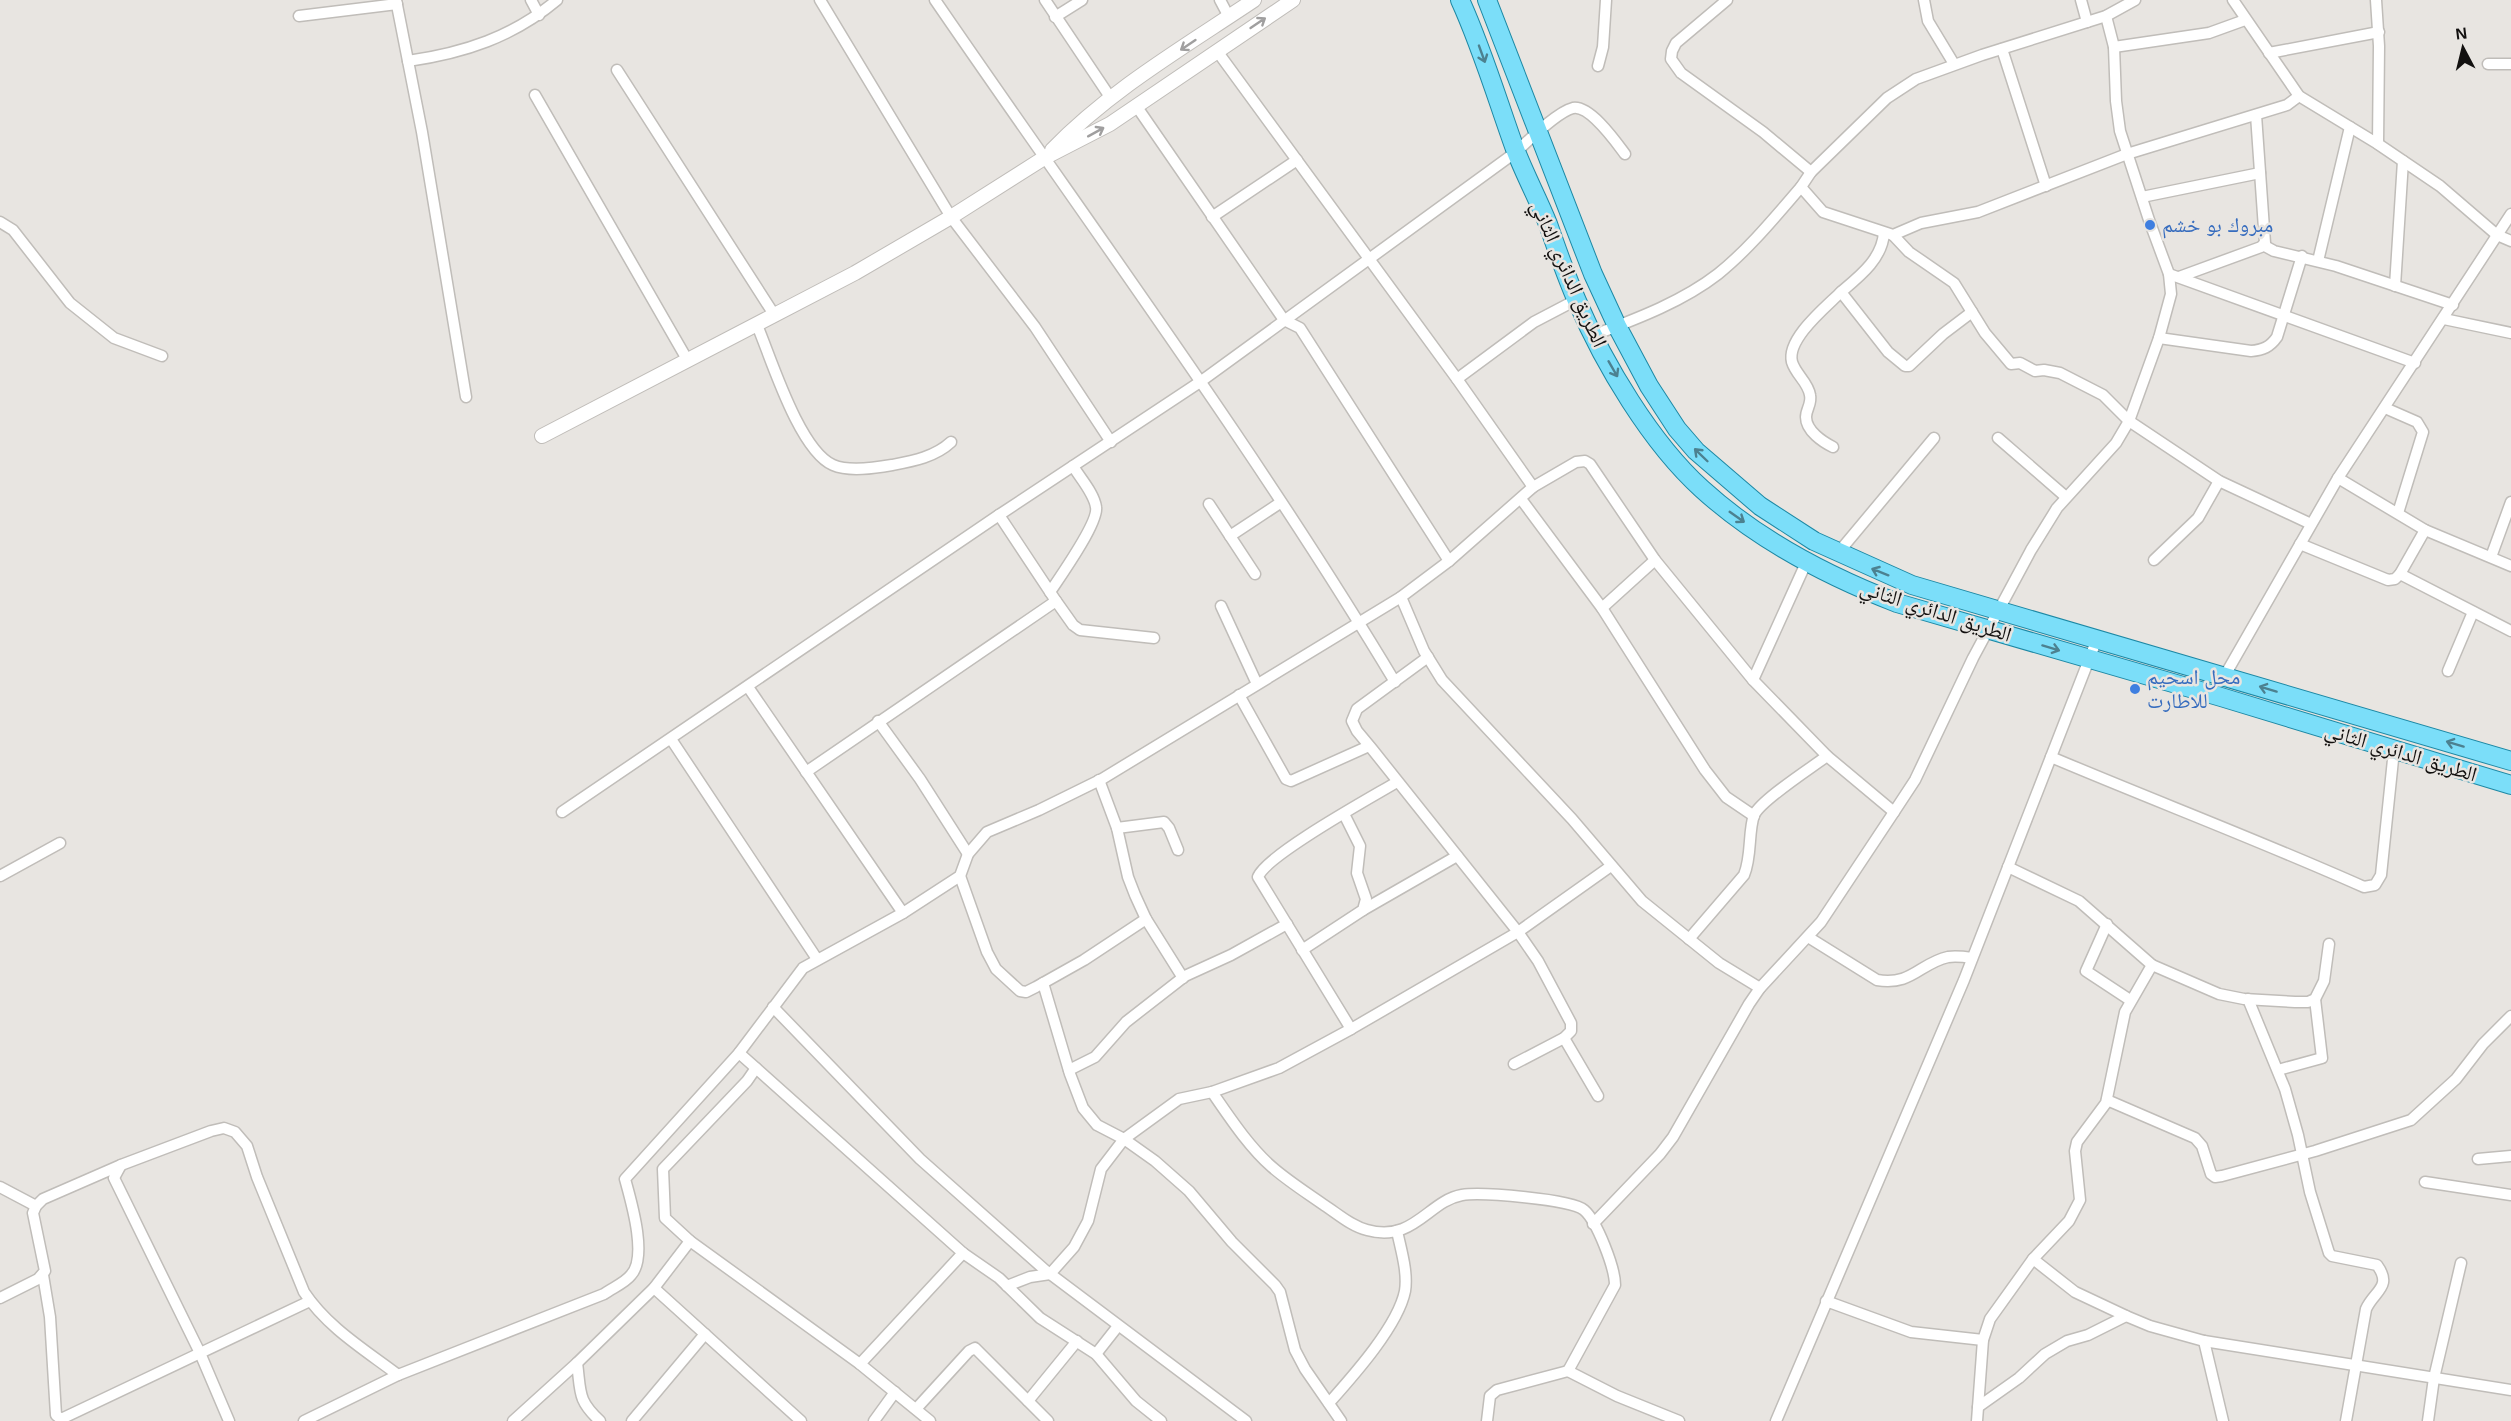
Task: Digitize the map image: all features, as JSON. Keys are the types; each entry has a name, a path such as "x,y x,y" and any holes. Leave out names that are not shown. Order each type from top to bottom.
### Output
{"main road":[{"name":"الطريق الدائري الثاني","path":"1460,0 1472,25 1516,152 1576,300 1594,335 1630,399 1673,459 1701,489 1734,516 1806,563 1897,603 2511,785"},
{"name":"الطريق الدائري الثاني","path":"1487,0 1593,274 1649,386 1677,429 1696,451 1760,506 1814,541 1912,585 2511,761"}],"street":[{"path":"531,0 539,15"},
{"path":"408,61 446,56 479,46 539,15 557,0"},
{"path":"820,0 951,217 1035,327 1111,441"},
{"path":"935,0 1200,382 1359,623 1395,682"},
{"path":"1045,0 1110,97"},
{"path":"1055,16 1082,0"},
{"path":"1220,0 1229,17"},
{"path":"1044,158 1110,97 1254,0"},
{"path":"542,436 855,273 951,217 1044,158 1102,129 1137,108 1293,0"},
{"path":"1598,66 1603,47 1606,0"},
{"path":"1727,0 1676,43 1671,59 1675,67 1811,171"},
{"path":"1924,0 1931,26 1954,64"},
{"path":"2081,0 2087,22"},
{"path":"1594,335 1685,296 1718,274 1757,236 1801,187 1811,171 1887,98 1916,80 1954,64 2106,16 2135,0"},
{"path":"2376,0 2379,32 2378,144"},
{"path":"2235,1 2245,20 2299,96 2378,144 2440,186 2497,235 2511,241"},
{"path":"299,16 397,2 466,397"},
{"path":"1593,1224 1660,1154 1673,1137 1760,988 1821,922 1915,780 1973,658 2031,550 2066,497 2116,443 2129,421 2159,338 2174,275 2142,197 2120,131 2116,101 2114,47 2106,16"},
{"path":"2114,47 2209,33 2245,20"},
{"path":"2269,54 2379,32"},
{"path":"2002,49 2046,186"},
{"path":"1217,51 1457,379 1533,488"},
{"path":"2488,64 2511,64"},
{"path":"617,70 775,316"},
{"path":"535,94 688,361"},
{"path":"1833,447 1818,437 1808,426 1806,416 1811,404 1810,391 1792,362 1792,354 1798,338 1841,292 1862,275 1888,234 1921,223 1978,212 2127,154 2287,105 2299,96"},
{"path":"1137,108 1284,320 1300,328 1449,561"},
{"path":"562,812 999,515 1200,382 1516,152 1564,112 1574,108 1590,113 1625,154"},
{"path":"2256,115 2266,241 2264,244"},
{"path":"2318,261 2350,127"},
{"path":"1212,217 1297,160"},
{"path":"2395,286 2403,161"},
{"path":"2142,197 2260,173"},
{"path":"1801,187 1823,212 1888,234 1908,252 1954,283 1984,333 2011,364 2025,364 2035,371 2044,369 2060,373 2103,395 2129,421 2219,481 2311,524"},
{"path":"2224,677 2338,478 2511,214"},
{"path":"0,222 13,230 70,303 114,338 162,356"},
{"path":"2264,244 2274,251 2302,256 2453,305"},
{"path":"2174,275 2264,244"},
{"path":"2159,338 2189,344 2261,350 2274,343 2285,315 2302,256"},
{"path":"2174,275 2415,363"},
{"path":"1841,292 1888,352 1905,366 1910,366 1943,334 1972,312"},
{"path":"1457,379 1534,322 1576,300"},
{"path":"2444,319 2511,333"},
{"path":"757,325 786,399 813,447 830,465 843,469 884,466 927,456 943,449 951,441"},
{"path":"2385,408 2417,422 2423,432 2398,513"},
{"path":"1838,553 1934,438"},
{"path":"1998,438 2066,497"},
{"path":"304,1421 398,1375 604,1294 631,1276 638,1254 634,1213 625,1179 739,1053 803,968 903,913 960,876 968,854 987,832 1039,810 1099,780 1401,597 1449,561 1533,488 1576,462 1585,461 1590,465 1655,560 1753,680 1827,756 1894,812"},
{"path":"806,772 1053,597 1096,512 1095,503 1073,466"},
{"path":"2338,478 2425,530 2511,566"},
{"path":"2154,561 2198,518 2219,481"},
{"path":"1521,499 1602,608 1705,770 1726,797 1754,816"},
{"path":"2491,557 2511,502"},
{"path":"1230,536 1280,503"},
{"path":"1209,504 1255,574"},
{"path":"999,515 1073,626 1080,630 1154,638"},
{"path":"2300,544 2388,580 2395,579 2400,574 2425,530"},
{"path":"1602,608 1655,560"},
{"path":"1753,680 1806,563"},
{"path":"2400,574 2511,631"},
{"path":"1401,597 1428,657 1442,680 1572,819 1641,901 1719,963 1760,988"},
{"path":"1221,606 1257,684"},
{"path":"2448,671 2473,612"},
{"path":"1776,1421 1972,958 2097,639"},
{"path":"1428,657 1357,709 1353,714 1354,726 1518,932 1538,961 1570,1023 1571,1031 1564,1038 1514,1064"},
{"path":"748,687 903,913"},
{"path":"1239,695 1286,779 1292,781 1369,746"},
{"path":"878,721 920,779 968,854"},
{"path":"671,739 817,959"},
{"path":"2051,758 2254,838 2364,887 2375,885 2381,875 2394,750"},
{"path":"1689,939 1744,875 1748,866 1754,816 1763,804 1827,756"},
{"path":"1099,780 1117,828 1128,877 1146,918 1183,978"},
{"path":"1351,1029 1259,882 1260,873 1280,853 1397,782"},
{"path":"1344,814 1360,846 1357,873 1366,899 1363,910"},
{"path":"1117,828 1164,822 1178,850"},
{"path":"0,876 60,843"},
{"path":"1302,950 1363,910 1457,856"},
{"path":"1007,1286 1030,1276 1050,1274 1083,1235 1101,1169 1124,1139 1179,1100 1189,1095 1212,1092 1279,1068 1351,1029 1518,932 1611,866"},
{"path":"2008,867 2079,900 2152,964 2219,994 2248,999 2295,1002 2308,1002 2315,999"},
{"path":"960,876 987,952 996,969 1020,991 1026,992 1043,983 1108,945 1146,918"},
{"path":"1069,1070 1095,1057 1126,1022 1183,978 1287,924"},
{"path":"2107,924 2086,971 2130,1000"},
{"path":"1808,937 1877,980 1890,982 1912,976 1947,957 1972,958"},
{"path":"2278,1070 2322,1058 2315,999 2324,981 2330,944"},
{"path":"1977,1421 1983,1340 1990,1319 2033,1259 2069,1221 2080,1200 2075,1151 2077,1142 2107,1100 2114,1054 2125,1012 2152,964"},
{"path":"1043,983 1083,1108 1097,1125 1124,1139 1155,1161 1189,1191 1232,1242 1275,1285 1280,1292 1295,1350 1305,1369 1341,1421"},
{"path":"2248,999 2278,1070 2310,1192 2329,1252 2332,1256 2377,1265 2382,1272 2384,1281 2380,1291 2366,1309 2346,1421"},
{"path":"773,1007 920,1159 1050,1274 1246,1421"},
{"path":"2107,1100 2200,1141 2209,1170 2215,1177 2302,1155 2411,1120 2456,1079 2483,1044 2511,1016"},
{"path":"1564,1038 1598,1096"},
{"path":"739,1053 963,1253 1007,1286 1040,1318 1096,1354 1154,1419"},
{"path":"756,1068 747,1081 663,1169 665,1218 690,1242 860,1364 930,1421"},
{"path":"1212,1092 1229,1117 1271,1166 1351,1224 1368,1231 1397,1231 1410,1226 1446,1202 1461,1196 1483,1195 1571,1204 1584,1210 1612,1262 1615,1284 1568,1371"},
{"path":"310,1301 58,1418 50,1317 43,1275 45,1271 33,1213 43,1198 122,1165 211,1131 224,1128 235,1131 247,1146 265,1199 304,1292 310,1301 346,1336 398,1375"},
{"path":"2478,1159 2511,1156"},
{"path":"122,1165 114,1178 200,1353 229,1421"},
{"path":"2425,1182 2511,1195"},
{"path":"0,1187 36,1206"},
{"path":"1329,1402 1357,1372 1398,1312 1405,1292 1406,1276 1397,1231"},
{"path":"513,1421 654,1288 690,1242"},
{"path":"860,1364 963,1253"},
{"path":"2033,1259 2075,1292 2150,1326 2204,1341 2511,1390"},
{"path":"2428,1421 2434,1378 2461,1263"},
{"path":"0,1298 43,1275"},
{"path":"654,1288 801,1421"},
{"path":"1826,1301 1911,1332 1983,1340"},
{"path":"1978,1407 2019,1378 2045,1354 2126,1316"},
{"path":"1096,1354 1118,1326"},
{"path":"632,1421 705,1334"},
{"path":"1028,1401 1077,1341"},
{"path":"2204,1341 2223,1421"},
{"path":"916,1409 969,1351 975,1348 1048,1421"},
{"path":"577,1363 583,1401 600,1421"},
{"path":"1487,1421 1490,1396 1497,1390 1568,1371 1617,1396 1678,1421"},
{"path":"874,1421 895,1392"}],"place":[{"name":"مبروك بو خشم","path":"2150,225"},
{"name":"محل اسحيم للاطارت","path":"2135,689"}]}
